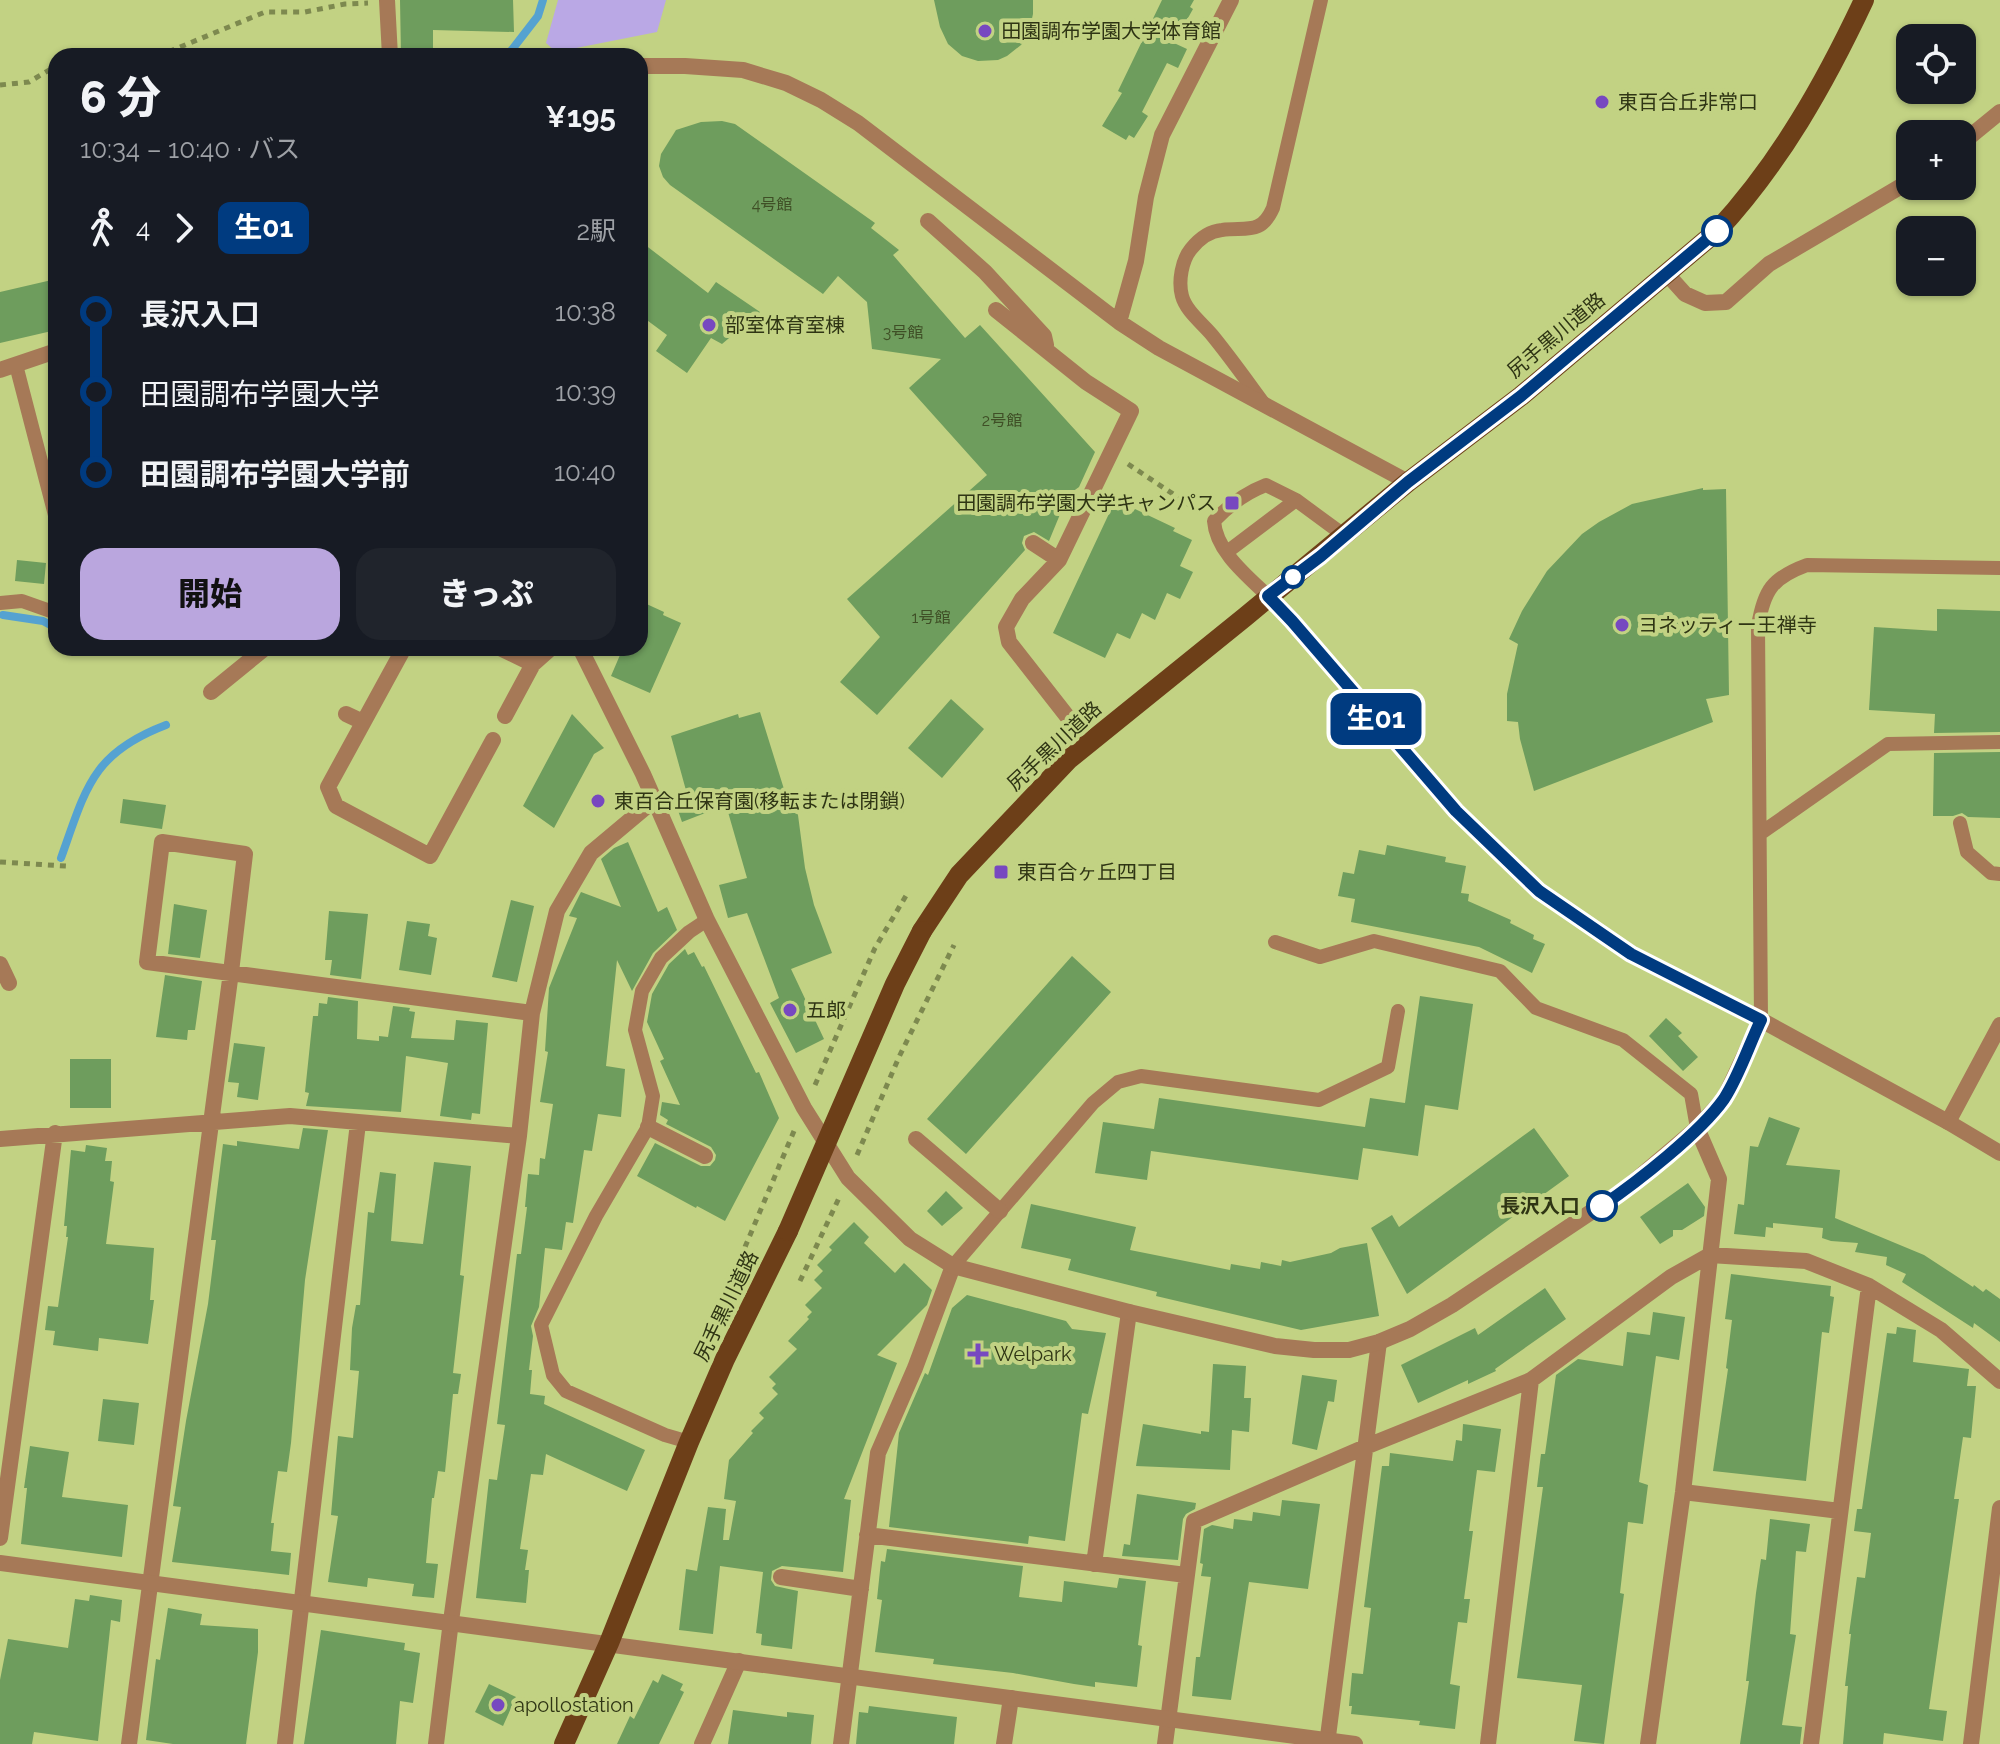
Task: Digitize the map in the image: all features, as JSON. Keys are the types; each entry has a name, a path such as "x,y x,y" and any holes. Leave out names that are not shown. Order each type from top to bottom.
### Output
{"main road":[{"name":"尻手黒川道路","path":"564,1744 609,1643 725,1359 788,1231 895,984 922,931 959,875 1068,760 1088,743 1408,482 1521,396 1717,231 1746,200 1795,129 1830,73 1864,0"}],"street":[{"path":"1119,322 1136,261 1146,197 1162,135 1231,0"},
{"path":"379,1 388,48"},
{"path":"648,66 743,70 786,83 821,100 858,123 1119,322 1159,348 1408,482"},
{"path":"1976,132 2000,112"},
{"path":"1667,274 1685,294 1705,303 1726,302 1769,264 1896,189"},
{"path":"928,221 995,283 1044,336 1047,351"},
{"path":"996,310 1086,382 1131,411 1059,560 1022,599 1006,627 1009,642 1088,743"},
{"path":"8,368 48,354"},
{"path":"1033,543 1059,560"},
{"path":"1268,596 1456,811 1539,891 1631,954 1761,1020 2000,1153"},
{"path":"211,692 255,656"},
{"path":"400,656 328,787 336,806 430,856 493,740"},
{"path":"516,656 533,664"},
{"path":"505,716 533,664 542,656"},
{"path":"584,656 643,774 707,920 804,1108 848,1178 910,1239 953,1266 1275,1346 1349,1350 1379,1342 1410,1329 1452,1305 1624,1190 1697,1128 1724,1099 1761,1020"},
{"path":"346,714 363,722"},
{"path":"436,1744 519,1136 532,1013 557,911 591,853 653,801"},
{"path":"129,1744 231,972 245,854 162,842 147,962 231,972 532,1013"},
{"path":"0,964 9,983"},
{"path":"1948,1122 2000,1025"},
{"path":"0,1139 290,1116 519,1136"},
{"path":"285,1744 358,1123"},
{"path":"648,1127 705,1156"},
{"path":"1648,1744 1683,1492 1719,1179 1697,1128"},
{"path":"0,1538 55,1133"},
{"path":"916,1139 1000,1211"},
{"path":"1165,1744 1194,1521 1531,1380 1671,1277 1710,1255 1806,1261 1869,1286 1941,1330 2000,1381"},
{"path":"841,1744 878,1453 915,1368 953,1266"},
{"path":"1811,1744 1869,1286"},
{"path":"1094,1564 1129,1312"},
{"path":"1327,1742 1379,1342"},
{"path":"1488,1744 1531,1380"},
{"path":"1683,1492 1840,1511"},
{"path":"1971,1744 2000,1508"},
{"path":"867,1535 1186,1575"},
{"path":"0,1563 1355,1744"},
{"path":"781,1577 861,1589"},
{"path":"702,1744 739,1661"},
{"path":"1004,1744 1011,1698"}],"lane":[{"path":"1264,404 1182,297 1181,274 1188,252 1201,238 1218,230 1256,229 1268,221 1321,0"},
{"path":"8,368 48,489"},
{"path":"1268,596 1215,538 1214,521 1232,503 1266,485 1296,500 1345,536"},
{"path":"1227,552 1296,500"},
{"path":"1761,1020 1758,626 1762,600 1783,573 1807,565 2000,568"},
{"path":"0,603 22,601 48,610"},
{"path":"1761,833 1888,744 2000,742"},
{"path":"1960,823 1967,852 1991,873 2000,874"},
{"path":"689,1442 665,1435 566,1391 553,1375 541,1325 596,1216 648,1127 653,1096 635,1030 642,991 661,958 707,920"},
{"path":"1275,942 1320,957 1374,941 1500,971 1536,1008 1623,1040 1691,1094 1697,1128"},
{"path":"953,1266 1093,1103 1118,1082 1141,1076 1319,1100 1388,1067 1398,1011"}],"path":[{"path":"178,48 265,12 305,12 379,1"},
{"path":"0,85 29,82 48,71"},
{"path":"1111,453 1214,521"},
{"path":"0,862 66,866"},
{"path":"809,1097 875,948 907,894"},
{"path":"855,1160 899,1057 954,945"},
{"path":"745,1247 796,1127"},
{"path":"800,1281 841,1193"}],"shaded area":[{"path":"558,0 666,0 657,32 576,48 552,48 546,43"}],"building":[{"path":"400,0 513,0 514,32 433,30 433,48 401,48"},
{"name":"田園調布学園大学体育館","path":"934,0 1033,0 1028,36 1021,45 998,60 978,61 962,56 948,44 940,27"},
{"path":"1162,0 1194,0 1190,7 1193,9 1174,43 1187,49 1178,68 1167,63 1142,112 1148,116 1134,138 1129,135 1126,140 1102,126 1122,93 1118,91"},
{"path":"701,122 735,124 875,223 871,228 899,250 893,255 965,338 980,325 1095,452 1079,487 1068,495 1049,541 1034,532 1024,536 1022,543 1025,550 877,715 840,682 880,637 847,599 987,475 909,388 941,359 872,349 867,302 838,276 823,294 663,177 659,166 661,154 676,130"},
{"name":"部室体育室棟","path":"648,247 708,293 716,282 760,312 722,344 711,338 687,373 656,351 667,335 648,321"},
{"path":"48,281 48,332 0,343 0,292"},
{"name":"ヨネッティー王禅寺","path":"1703,488 1726,489 1729,695 1706,699 1713,722 1534,791 1518,722 1507,721 1507,694 1518,644 1509,639 1522,611 1547,571 1582,534 1599,522 1632,504"},
{"path":"1114,503 1133,512 1135,509 1175,528 1173,531 1192,540 1180,566 1193,572 1180,599 1167,593 1155,620 1142,613 1130,639 1117,633 1105,658 1053,633"},
{"path":"17,560 46,563 44,584 15,581"},
{"path":"648,605 681,623 650,693 611,676 620,656 648,656"},
{"path":"1937,609 2000,611 2000,732 1934,733 1935,714 1869,710 1874,627 1937,631"},
{"path":"951,699 984,729 942,778 908,748"},
{"path":"760,712 788,802 796,800 805,868 814,905 832,953 791,969 824,1039 796,1053 770,1003 779,998 747,913 728,918 719,885 747,878 726,805 682,822 674,799 687,794 671,736 738,714 739,718"},
{"path":"572,714 604,748 594,754 554,828 523,806"},
{"path":"2000,752 2000,818 1968,817 1962,813 1933,816 1934,753"},
{"path":"123,799 166,805 162,829 120,823"},
{"path":"628,842 658,912 667,907 677,930 653,953 632,991 617,960 606,1066 625,1069 621,1117 598,1114 592,1151 584,1150 573,1223 566,1222 562,1250 545,1248 539,1307 531,1326 533,1336 529,1370 532,1370 530,1394 545,1396 544,1404 645,1450 627,1491 546,1454 543,1475 531,1474 520,1549 528,1550 526,1603 476,1598 489,1479 497,1480 505,1425 497,1424 517,1254 521,1254 527,1207 528,1174 539,1175 540,1158 545,1159 553,1104 540,1102 548,1052 545,1051 549,988 577,918 569,916 581,892 621,907 601,859"},
{"path":"1387,845 1446,857 1445,862 1466,866 1461,893 1469,894 1468,901 1511,920 1510,923 1545,944 1532,973 1479,947 1351,922 1355,899 1338,896 1343,872 1354,874 1359,850 1385,855"},
{"path":"511,900 534,906 517,982 492,977"},
{"path":"174,904 207,910 200,958 168,954"},
{"path":"329,911 368,914 361,979 330,975 332,960 325,960"},
{"path":"407,921 430,924 428,936 437,938 431,975 399,970"},
{"path":"685,949 688,955 694,952 704,966 756,1073 759,1072 779,1118 725,1221 637,1176 655,1143 701,1166 710,1166 715,1160 716,1155 711,1147 666,1124 668,1120 660,1115 662,1102 680,1105 647,1022 652,994 669,964"},
{"path":"1072,956 1111,992 966,1154 927,1119"},
{"path":"165,975 202,981 195,1030 188,1030 187,1040 156,1037"},
{"path":"1420,996 1473,1004 1458,1110 1425,1105 1418,1156 1363,1148 1358,1180 1151,1151 1147,1180 1095,1173 1103,1122 1154,1129 1159,1098 1365,1127 1370,1098 1405,1103"},
{"path":"328,997 358,1001 357,1039 379,1041 379,1036 388,1037 393,1006 410,1008 409,1011 415,1012 411,1038 454,1040 456,1020 488,1023 480,1114 472,1113 471,1120 440,1116 448,1063 406,1056 401,1112 306,1106 313,1016 318,1016 319,1003 327,1004"},
{"path":"1666,1018 1682,1033 1678,1036 1698,1057 1683,1071 1649,1036"},
{"path":"234,1043 265,1047 258,1100 237,1097 239,1083 228,1082"},
{"path":"70,1059 111,1059 111,1108 70,1108"},
{"path":"1769,1117 1800,1128 1786,1165 1840,1170 1835,1218 1924,1255 1973,1287 1983,1292 1986,1289 2000,1299 2000,1342 1974,1323 1973,1328 1902,1282 1906,1274 1886,1265 1887,1257 1855,1252 1858,1243 1822,1238 1823,1228 1773,1223 1773,1228 1766,1227 1765,1237 1734,1234 1738,1204 1744,1205 1750,1146 1758,1147"},
{"path":"303,1128 328,1130 305,1280 287,1472 278,1471 271,1523 274,1523 271,1551 291,1553 289,1575 172,1562 181,1507 173,1506 208,1304 216,1240 211,1240 223,1144 237,1146 237,1141 299,1149"},
{"path":"1534,1128 1569,1176 1407,1294 1371,1228 1392,1215 1399,1227"},
{"path":"86,1145 107,1148 105,1161 112,1161 110,1181 114,1182 106,1244 154,1248 150,1300 154,1300 148,1344 99,1338 98,1351 53,1345 55,1331 45,1330 48,1306 58,1307 68,1237 67,1226 64,1226 71,1150 85,1152"},
{"path":"434,1162 471,1166 460,1275 464,1276 453,1373 461,1374 458,1394 453,1394 445,1472 438,1471 432,1498 426,1563 438,1564 434,1598 412,1596 414,1584 368,1578 367,1587 328,1582 338,1516 331,1515 338,1436 353,1438 359,1371 350,1370 352,1328 356,1305 360,1305 368,1212 374,1213 380,1172 396,1174 391,1241 423,1244"},
{"path":"1688,1183 1705,1207 1704,1216 1682,1230 1673,1230 1673,1236 1660,1244 1640,1217"},
{"path":"946,1191 963,1208 942,1226 927,1211"},
{"path":"1031,1204 1136,1227 1130,1250 1230,1270 1231,1264 1260,1269 1261,1262 1281,1266 1282,1260 1290,1262 1367,1243 1379,1316 1301,1330 1156,1296 1157,1292 1068,1270 1071,1259 1021,1248"},
{"path":"854,1222 869,1237 864,1243 895,1273 904,1263 932,1290 927,1305 877,1355 897,1363 844,1499 851,1500 843,1572 782,1566 772,1571 771,1580 775,1586 798,1591 792,1649 761,1645 762,1634 756,1633 763,1572 720,1566 713,1634 679,1630 686,1569 697,1571 708,1507 726,1509 723,1540 729,1540 736,1501 724,1499 729,1460 764,1418 759,1413 778,1394 772,1388 776,1384 769,1377 797,1349 788,1341 809,1319 807,1317 812,1312 805,1305 822,1288 814,1280 823,1271 817,1265 832,1250 829,1247"},
{"path":"1731,1274 1831,1286 1830,1296 1834,1297 1829,1333 1822,1332 1806,1481 1713,1471 1728,1369 1732,1320 1725,1319"},
{"path":"1545,1288 1566,1319 1496,1371 1418,1403 1401,1365 1475,1328 1478,1335"},
{"path":"967,1295 1066,1321 1072,1329 1106,1333 1088,1414 1082,1413 1065,1541 1029,1536 1028,1544 889,1527 899,1433 925,1373 928,1375 952,1308"},
{"path":"1653,1312 1685,1317 1679,1360 1656,1356 1639,1482 1648,1485 1643,1524 1628,1522 1620,1593 1624,1594 1604,1744 1574,1741 1582,1685 1517,1678 1543,1487 1537,1487 1541,1454 1545,1454 1556,1375 1578,1359 1623,1366 1627,1332 1650,1335"},
{"path":"1897,1327 1916,1330 1913,1362 1969,1369 1967,1386 1976,1386 1971,1438 1963,1437 1954,1499 1959,1499 1929,1709 1947,1711 1943,1741 1884,1733 1883,1744 1843,1744 1849,1634 1857,1577 1865,1578 1871,1533 1854,1531 1857,1509 1862,1509 1887,1333 1896,1334"},
{"path":"1213,1364 1246,1366 1244,1398 1251,1398 1249,1432 1232,1430 1230,1470 1136,1466 1143,1424 1201,1434 1201,1431 1209,1432"},
{"path":"1302,1375 1337,1380 1334,1402 1328,1401 1317,1450 1292,1444"},
{"path":"103,1399 139,1403 134,1445 98,1441"},
{"path":"1463,1424 1501,1429 1495,1472 1477,1470 1464,1599 1470,1599 1467,1623 1458,1622 1450,1684 1460,1686 1455,1729 1419,1725 1420,1721 1351,1714 1352,1673 1363,1674 1371,1608 1364,1607 1382,1466 1389,1466 1390,1453 1453,1461 1456,1440 1462,1441"},
{"path":"30,1446 69,1452 62,1497 128,1505 122,1557 21,1544"},
{"path":"1137,1494 1196,1503 1195,1509 1183,1519 1178,1560 1122,1556 1124,1544 1130,1545"},
{"path":"1282,1500 1320,1504 1308,1589 1249,1582 1231,1700 1192,1696 1211,1577 1201,1576 1204,1529 1212,1525 1233,1529 1234,1519 1252,1521 1253,1512 1280,1516"},
{"path":"1770,1519 1810,1524 1806,1552 1796,1551 1790,1634 1796,1635 1782,1725 1802,1727 1800,1744 1740,1744 1756,1593 1761,1559 1766,1560"},
{"path":"887,1549 1023,1566 1019,1597 1062,1602 1064,1581 1117,1588 1119,1578 1146,1581 1138,1645 1142,1646 1137,1687 1095,1682 1095,1687 933,1664 934,1659 875,1652 882,1600 877,1599 881,1561 885,1562"},
{"path":"90,1595 122,1600 120,1622 111,1620 98,1741 34,1732 32,1744 0,1744 0,1680 8,1639 68,1648 75,1599 89,1601"},
{"path":"168,1608 202,1614 200,1625 258,1629 246,1744 173,1744 146,1740 156,1659 160,1660"},
{"path":"321,1630 405,1643 404,1650 420,1653 413,1703 400,1701 396,1744 304,1744"},
{"path":"662,1674 683,1684 680,1690 684,1692 659,1744 617,1744 630,1716 634,1719 653,1680 658,1683"},
{"path":"489,1684 516,1697 503,1726 475,1712"},
{"path":"869,1706 957,1717 954,1744 856,1744 859,1712 868,1713"},
{"path":"733,1710 787,1717 787,1712 814,1715 811,1744 728,1744"}],"waterway":[{"path":"513,48 538,16 543,0"},
{"path":"3,615 48,624"},
{"path":"61,858 95,776 122,748 166,725"}],"bus line":[{"name":"生01","path":"1602,1206 1697,1128 1724,1099 1761,1020 1631,954 1539,891 1456,811 1268,596 1321,556 1408,482 1521,396 1717,231"}],"place":[{"name":"田園調布学園大学体育館","path":"985,31"},
{"name":"東百合丘非常口","path":"1602,102"},
{"name":"部室体育室棟","path":"709,325"},
{"name":"田園調布学園大学キャンパス","path":"1232,503"},
{"name":"ヨネッティー王禅寺","path":"1622,625"},
{"name":"東百合丘保育園(移転または閉鎖)","path":"598,801"},
{"name":"東百合ヶ丘四丁目","path":"1001,872"},
{"name":"五郎","path":"790,1010"},
{"name":"長沢入口","path":"1602,1206"},
{"name":"Welpark","path":"978,1354"},
{"name":"apollostation","path":"498,1705"}]}
